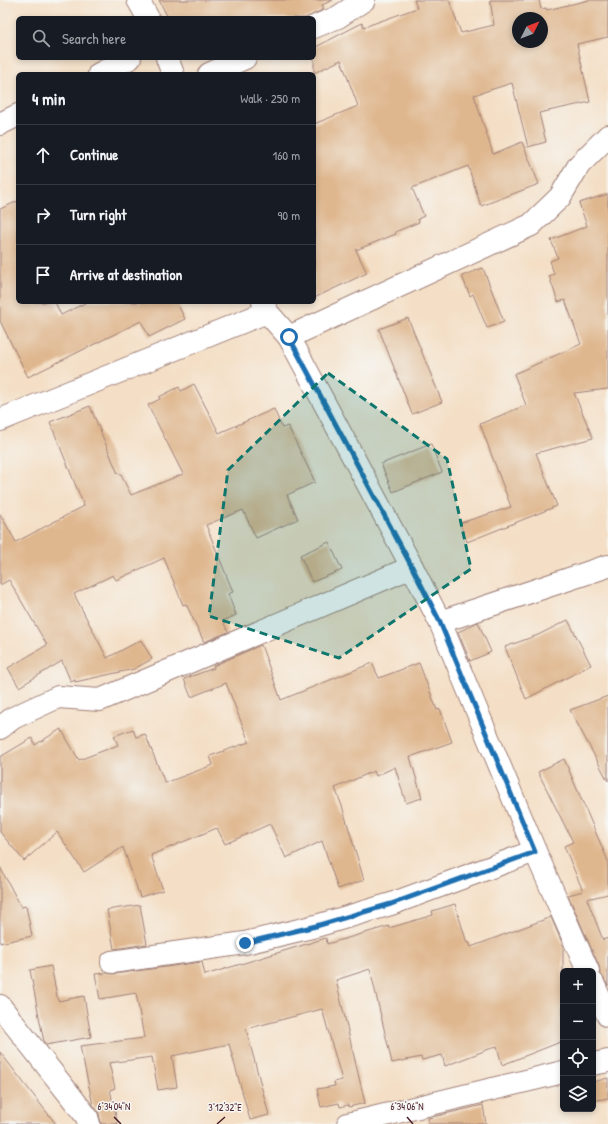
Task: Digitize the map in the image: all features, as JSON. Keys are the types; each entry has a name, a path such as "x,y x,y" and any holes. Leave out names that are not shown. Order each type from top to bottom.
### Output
{"street":[{"path":"138,0 147,16"},
{"path":"316,26 338,17 364,0"},
{"path":"103,72 126,60"},
{"path":"168,60 172,72"},
{"path":"214,72 241,60"},
{"path":"0,124 16,116"},
{"path":"289,337 531,225 560,197 579,165 608,136"},
{"path":"0,420 265,307 289,337 440,622 535,852 587,968"},
{"path":"440,622 608,566"},
{"path":"0,728 13,718 58,697 100,700 412,567"},
{"path":"112,962 245,943 316,926 391,904 535,852"},
{"path":"596,990 608,1016"},
{"path":"0,1006 86,1117 89,1124"},
{"path":"596,1063 608,1061"},
{"path":"348,1124 560,1073"}],"highlighted area":[{"path":"328,373 447,459 471,569 339,658 209,616 228,470"}],"building":[{"path":"159,0 333,0 322,5 324,9 310,16 167,16"},
{"path":"414,0 449,0 461,33 494,25 490,0 539,0 541,9 546,8 547,10 589,0 608,0 608,37 577,44 590,102 539,113 546,142 528,147 512,83 474,95 493,154 522,142 539,184 481,206 468,166 412,188 424,216 418,219 419,222 395,232 396,234 356,250 367,273 316,297 316,123 358,106 341,60 314,72 316,47 362,23 364,27 417,8"},
{"path":"608,194 608,389 574,393 593,438 536,453 557,506 467,542 460,523 511,507 480,424 526,405 514,374 581,344 565,300 558,302 549,276 554,274 550,261 558,258 551,240 587,226 579,203"},
{"path":"16,202 16,304 56,304 61,315 83,304 178,304 185,319 149,337 141,321 28,377 0,321 0,209"},
{"path":"483,268 504,322 487,328 473,294 470,296 462,276"},
{"path":"408,318 442,402 412,414 379,329"},
{"path":"194,384 219,433 274,409 282,428 288,426 315,482 287,495 298,519 256,538 243,510 206,525 233,592 228,594 236,615 223,621 228,632 204,642 186,604 183,605 164,558 116,580 113,575 74,594 107,658 141,640 152,659 134,669 75,682 75,680 71,682 62,661 19,687 8,668 47,645 9,580 0,585 0,514 16,542 84,506 50,422 90,406 118,474 120,473 131,495 183,474 148,405 160,399 159,397 179,387 181,391"},
{"path":"431,444 442,472 393,492 381,464"},
{"path":"329,542 342,570 312,582 300,555"},
{"path":"568,620 591,665 526,699 505,647 538,635"},
{"path":"478,622 491,652 470,661 458,632"},
{"path":"261,645 281,700 372,663 379,678 419,663 437,710 440,709 452,742 410,757 422,798 406,803 395,767 376,776 374,771 335,788 342,806 364,880 338,889 322,841 286,858 270,824 225,844 217,828 151,855 163,890 140,897 123,847 84,872 57,832 24,861 0,832 0,757 32,738 35,745 61,729 79,760 118,745 114,736 133,729 136,737 145,734 165,783 213,765 210,756 249,742 226,683 191,697 184,679 214,668 213,666"},
{"path":"608,696 608,781 570,710"},
{"path":"564,759 608,861 608,894 587,899 603,940 608,938 608,986 600,973 599,966 568,895 583,891 564,846 573,842 538,772"},
{"path":"0,867 21,907 26,906 32,936 0,943"},
{"path":"455,904 467,943 469,942 471,947 551,917 563,945 563,968 560,968 560,1042 502,1065 497,1046 445,1066 442,1055 422,1060 421,1057 392,1063 370,969 336,980 365,1103 349,1107 348,1105 340,1107 339,1103 321,1107 317,1089 335,1086 334,1082 342,1080 322,1009 246,1029 269,1115 250,1120 229,1044 172,1056 177,1087 158,1090 152,1057 109,1063 115,1088 110,1090 118,1124 101,1124 99,1113 93,1105 80,1046 144,1038 136,993 100,999 95,974 114,974 202,962 205,975 326,938 327,944 389,926 389,928 433,915 432,911"},
{"path":"140,905 147,944 114,949 107,910"},
{"path":"51,966 58,1001 84,996 91,1037 46,1045 44,1042 30,970"},
{"path":"0,1052 20,1078 56,1124 0,1124"},
{"path":"608,1078 608,1098 596,1100 596,1081"},
{"path":"483,1105 486,1124 428,1124 428,1118"}],"route":[{"path":"245,943 316,926 391,904 535,852 440,622 289,337"}]}
